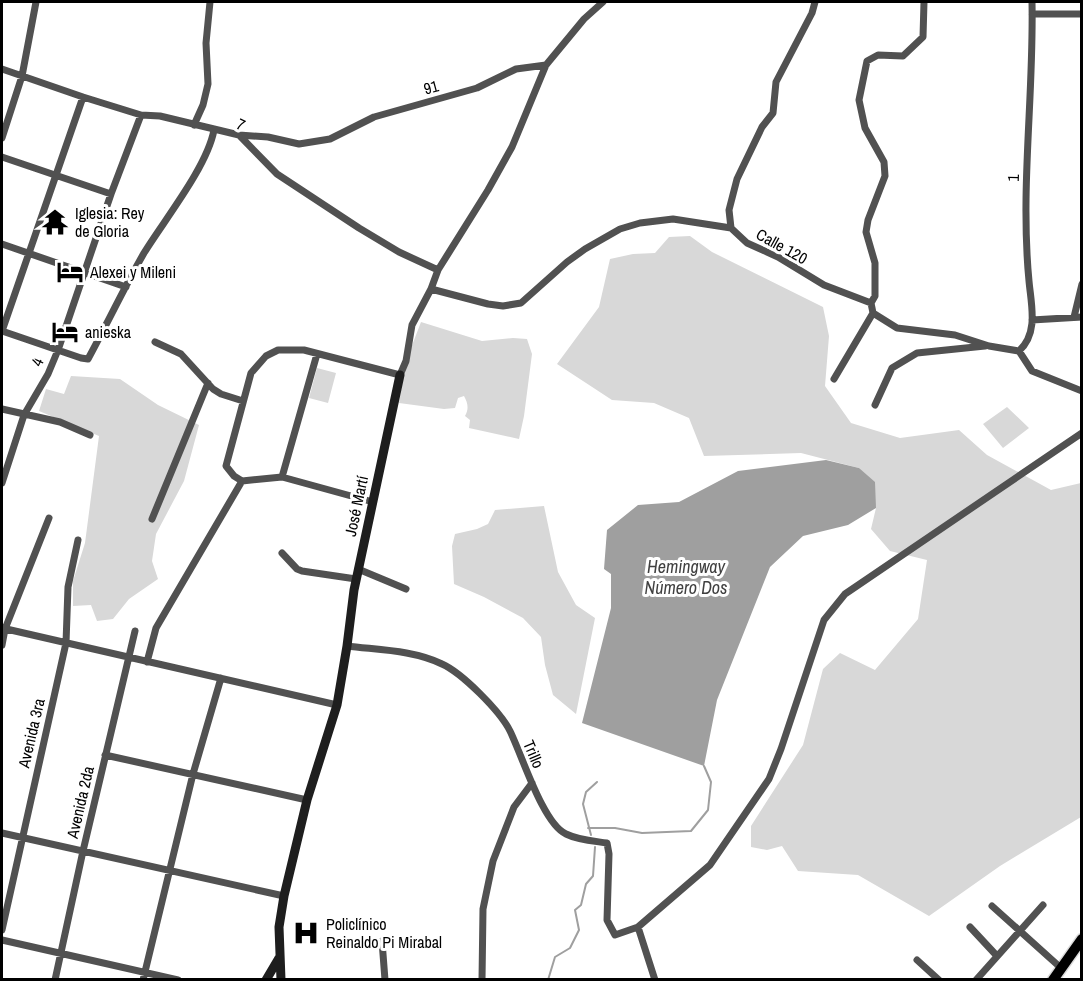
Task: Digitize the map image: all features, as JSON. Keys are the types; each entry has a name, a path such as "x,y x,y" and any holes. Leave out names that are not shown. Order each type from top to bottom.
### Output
{"main road":[{"path":"1053,980 1082,939"}],"street":[{"path":"2,138 22,75 36,2"},
{"path":"194,125 203,105 208,84 206,43 210,2"},
{"path":"546,65 584,19 603,2"},
{"path":"731,228 729,210 737,179 762,127 772,113 776,82 812,13 815,2"},
{"path":"834,379 873,313 871,303 876,291 875,263 866,232 868,220 885,176 884,162 865,128 859,100 867,61 878,55 903,56 923,37 924,2"},
{"name":"1","path":"1019,351 1024,347 1030,334 1032,320 1026,253 1026,208 1032,2"},
{"path":"1032,14 1082,14"},
{"name":"91","path":"239,135 268,136 299,144 330,139 374,117 477,88 516,69 546,65"},
{"name":"José Martí","path":"281,980 279,927 284,896 308,800 337,705 357,574 412,325 431,290 438,270 512,147 546,65"},
{"name":"7","path":"2,69 83,98 141,115 160,116 239,135 277,174 399,252 438,270"},
{"path":"83,98 2,331 88,359 145,252 201,163 212,141 214,130"},
{"name":"4","path":"2,483 24,415 48,374 58,350 111,194 141,115"},
{"path":"2,158 111,194"},
{"name":"Calle 120","path":"431,290 488,304 503,306 521,303 567,262 620,229 640,223 673,219 731,228 747,243 824,285 871,303"},
{"path":"2,244 126,287"},
{"path":"1032,320 1078,317 1082,284"},
{"path":"873,313 897,328 955,334 989,346 1019,351 1032,371 1082,391"},
{"path":"155,342 181,354 221,394 243,401"},
{"path":"875,405 892,368 917,353 989,346"},
{"path":"373,502 282,477 242,481 234,476 226,466 251,373 266,356 278,350 304,350 400,375"},
{"path":"282,477 317,354"},
{"path":"152,519 208,383"},
{"path":"2,409 60,422 90,435"},
{"path":"656,980 638,927 710,865 769,779 824,620 834,606 845,594 1082,433"},
{"path":"147,662 156,628 242,481"},
{"path":"2,645 3,629 49,518"},
{"name":"Avenida 3ra","path":"2,930 66,643 68,588 78,540"},
{"path":"282,553 297,569 302,571 357,574 406,590"},
{"path":"3,629 337,705"},
{"name":"Avenida 2da","path":"55,980 135,631"},
{"name":"Trillo","path":"347,646 403,653 441,663 464,678 509,728 544,809 564,834 607,843 609,855 607,920 615,935 638,927"},
{"path":"142,980 193,774 221,678"},
{"path":"105,755 308,800"},
{"path":"482,980 483,909 493,861 514,807 532,783"},
{"path":"2,833 284,896"},
{"path":"976,980 1043,904"},
{"path":"992,906 1061,969"},
{"path":"969,927 997,956"},
{"path":"2,940 178,980"},
{"path":"382,941 385,980"},
{"path":"266,980 279,958"},
{"path":"918,960 939,980"}],"shaded area":[{"path":"690,236 712,252 823,307 829,336 825,386 851,423 900,438 959,430 987,455 1051,490 1081,483 1081,817 1000,866 929,916 858,875 798,871 782,846 767,850 751,847 751,826 803,745 823,669 840,653 875,670 918,619 927,560 890,551 871,529 876,508 859,468 801,453 704,456 689,418 654,403 612,400 557,364 599,307 610,259 633,254 655,253 669,237"},
{"path":"421,322 482,341 527,339 532,354 519,439 469,428 470,420 465,416 468,406 464,396 458,398 455,408 444,409 399,403 406,361"},
{"path":"317,368 336,373 328,403 309,398"},
{"path":"71,376 120,379 158,405 199,425 184,481 156,534 152,561 158,579 129,599 113,619 97,621 91,605 73,606 73,581 85,543 99,436 39,411 46,389 64,394"},
{"path":"1007,407 1029,428 1003,448 983,424"},
{"path":"544,506 558,572 576,605 595,618 576,714 553,695 541,637 523,618 454,584 452,546 455,534 488,524 495,510"}],"water":[{"name":"Hemingway Número Dos","path":"826,460 859,468 875,482 876,508 848,525 803,536 770,567 717,700 704,766 582,723 611,608 611,574 604,569 607,530 638,505 679,502 738,471"}],"waterway":[{"path":"588,828 615,828 642,833 691,831 708,810 711,782 704,766"},
{"path":"591,835 583,804 586,792 597,782"},
{"path":"548,980 555,957 570,948 579,930 575,910 581,905 586,884 593,876 595,847"}],"place":[{"name":"Iglesia: Rey de Gloria","path":"55,222"},
{"name":"Alexei y Mileni","path":"70,272"},
{"name":"anieska","path":"65,332"},
{"name":"Policlínico Reinaldo Pi Mirabal","path":"306,933"}]}
